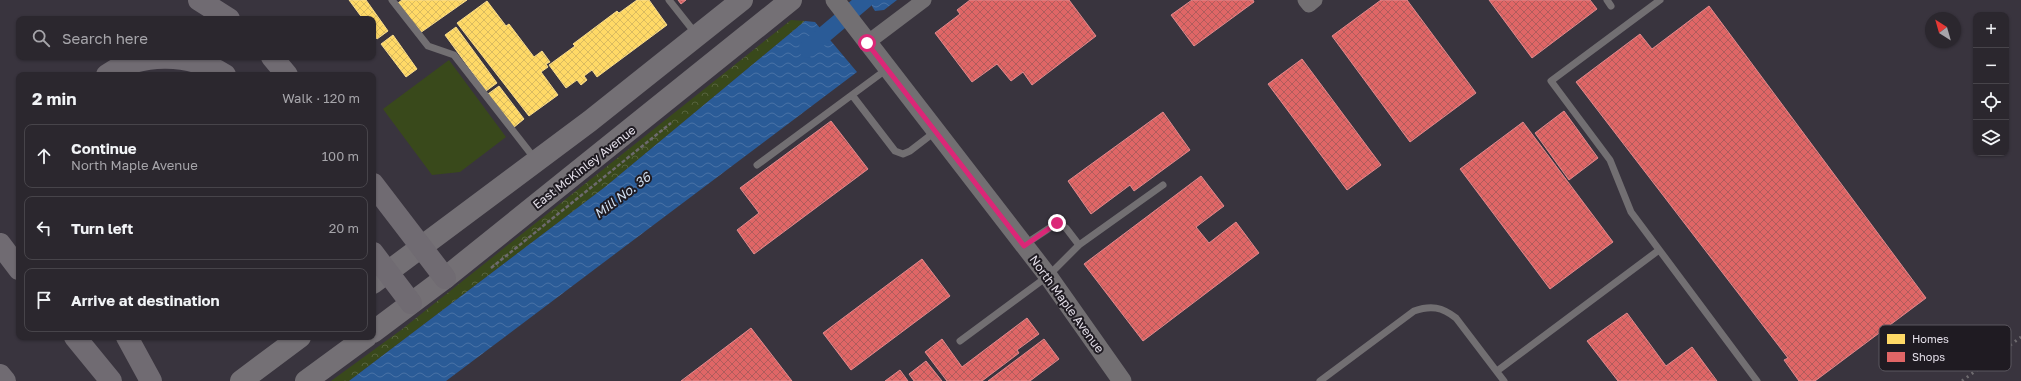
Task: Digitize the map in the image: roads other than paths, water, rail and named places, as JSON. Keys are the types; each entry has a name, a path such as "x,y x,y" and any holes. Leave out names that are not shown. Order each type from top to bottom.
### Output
{"highway":[{"path":"199,0 224,16"},
{"path":"111,72 140,60"},
{"path":"192,60 220,72"},
{"path":"274,60 284,72"},
{"path":"376,188 445,278"},
{"path":"0,244 16,265"},
{"path":"376,263 380,277 411,303"},
{"path":"77,340 111,381"},
{"path":"129,340 150,379"},
{"path":"0,375 5,381"}],"main road":[{"path":"380,277 537,161 742,0"},
{"name":"East McKinley Avenue","path":"376,330 445,278 792,0"},
{"path":"241,381 296,340"},
{"path":"306,381 362,340"}],"street":[{"name":"North Maple Avenue","path":"835,0 1048,276 1122,381"},
{"path":"867,43 924,0"}],"lane":[{"path":"392,0 428,46 454,55 537,161"},
{"path":"669,0 698,36"},
{"path":"1660,0 1551,81 1610,160 1631,212 1757,381"},
{"path":"757,165 887,68"},
{"path":"852,95 895,151 903,154 910,151 936,131"},
{"path":"960,341 1048,276 1078,245 1162,185"},
{"path":"1024,246 1057,223 1066,228 1078,245"},
{"path":"1497,371 1659,250"},
{"path":"1320,381 1414,311 1425,307 1437,307 1447,311 1456,318 1504,381"}],"water":[{"path":"868,0 897,0 884,10 875,11"},
{"path":"805,21 815,22 857,72 446,381 349,381 605,187"}],"waterway":[{"name":"Mill No. 36","path":"807,49 865,0"}],"railway":[{"path":"2011,344 2021,337"},
{"path":"1962,381 1975,371"}]}
